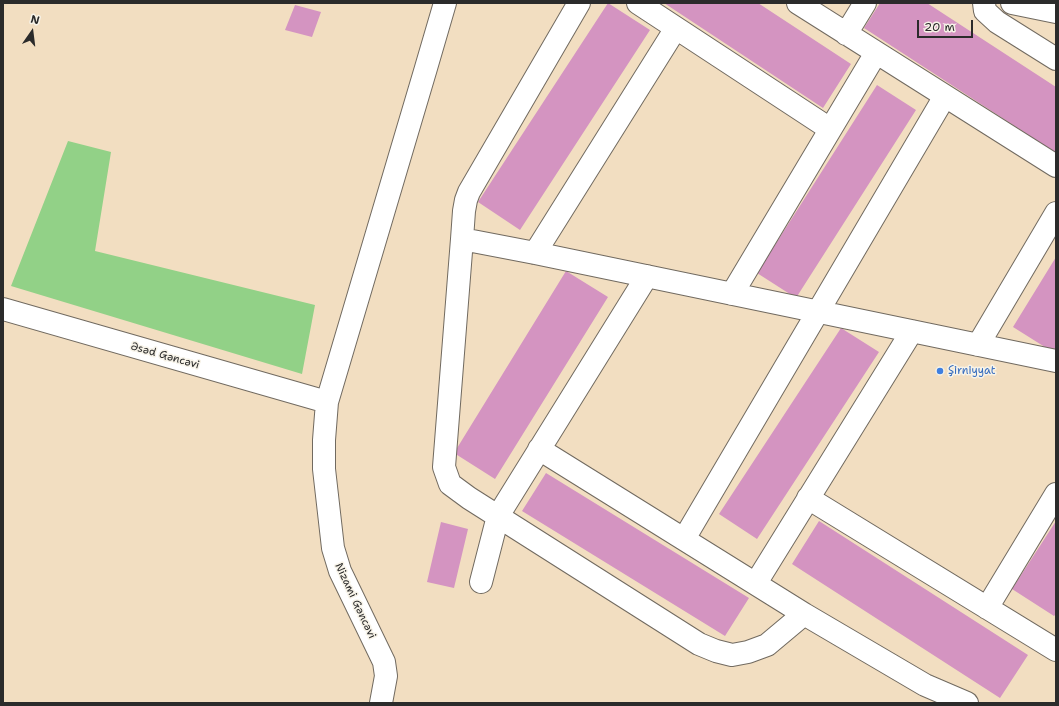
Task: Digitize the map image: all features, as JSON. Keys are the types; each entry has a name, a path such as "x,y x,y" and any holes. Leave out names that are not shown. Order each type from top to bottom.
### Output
{"street":[{"name":"Nizami Gəncəvi","path":"381,703 386,676 384,662 340,571 333,548 324,469 324,440 327,402 445,3"},
{"path":"579,3 469,192 466,200 444,467 450,484 469,498 699,644 716,651 732,655 748,652 767,645 804,614"},
{"path":"638,3 830,129"},
{"path":"798,3 1056,166"},
{"path":"846,34 865,3"},
{"path":"984,3 985,11 997,22 1056,59"},
{"path":"1012,3 1056,12"},
{"path":"535,253 676,28"},
{"path":"732,294 876,53"},
{"path":"684,539 945,96"},
{"path":"978,345 1056,213"},
{"path":"462,239 1056,361"},
{"path":"481,582 498,516 647,276"},
{"name":"Əsəd Gəncəvi","path":"3,309 327,402"},
{"path":"756,583 912,331"},
{"path":"539,449 804,614 925,685 967,703"},
{"path":"987,608 1056,494"},
{"path":"808,498 1056,650"}],"green space":[{"path":"68,141 111,152 95,251 315,305 302,374 11,286"}],"building":[{"path":"608,3 650,30 520,230 478,202"},
{"path":"664,3 758,3 851,64 823,108"},
{"path":"880,3 927,3 1056,87 1056,153 864,28"},
{"path":"295,5 321,12 312,37 285,30"},
{"path":"877,85 916,110 796,298 757,273"},
{"path":"1056,257 1056,354 1013,327"},
{"path":"566,271 608,297 495,479 454,453"},
{"path":"841,328 879,352 757,539 719,514"},
{"path":"546,473 749,598 725,636 522,511"},
{"path":"819,521 1028,655 1000,698 792,564"},
{"path":"1056,521 1056,614 1054,616 1012,589"},
{"path":"441,522 468,529 454,588 427,582"}],"place":[{"name":"Şirniyyat","path":"940,371"}]}
